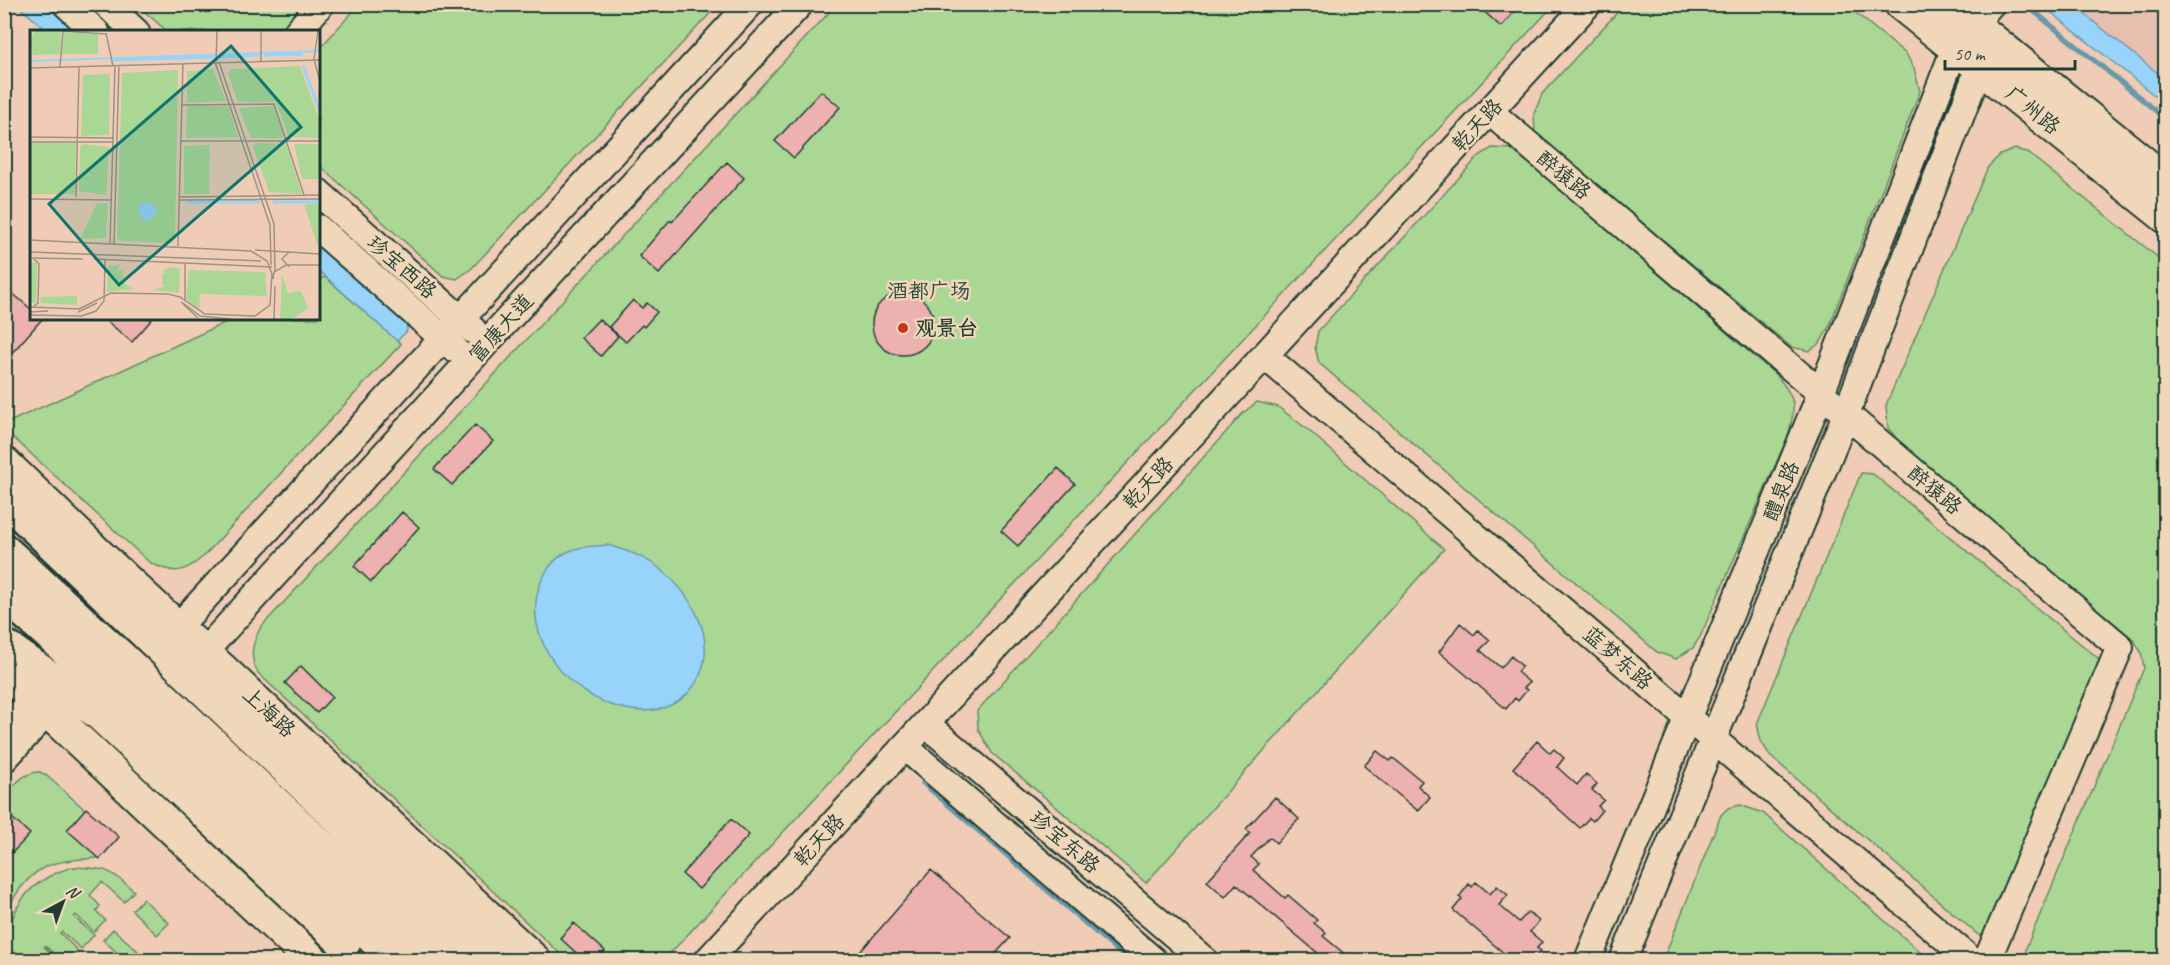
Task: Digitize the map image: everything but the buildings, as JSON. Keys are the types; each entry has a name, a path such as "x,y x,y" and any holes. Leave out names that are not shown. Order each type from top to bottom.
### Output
{"highway":[{"path":"4,497 487,960"},
{"path":"4,551 122,658 441,960"},
{"path":"4,593 105,684 397,960"},
{"path":"4,646 98,712 364,960"},
{"path":"390,867 461,915 510,960"}],"main road":[{"name":"广州路","path":"1901,4 1971,23 2166,181"},
{"name":"广州路","path":"1971,23 1979,67 2166,217"},
{"name":"上海路","path":"4,463 98,554 534,960"},
{"path":"4,670 312,960"}],"street":[{"path":"66,4 94,30"},
{"path":"106,4 134,30"},
{"path":"299,30 321,4"},
{"name":"富康大道","path":"177,628 750,4"},
{"name":"富康大道","path":"204,652 800,4"},
{"name":"乾天路","path":"708,960 1588,4"},
{"name":"醴泉路","path":"1588,960 1971,23"},
{"name":"醴泉路","path":"1623,960 1846,414 1979,67"},
{"name":"醉猿路","path":"1490,112 2120,648 1987,960"},
{"name":"珍宝西路","path":"320,194 487,342"},
{"name":"珍宝西路","path":"320,230 469,362"},
{"name":"蓝梦东路","path":"1265,356 1971,960"},
{"path":"4,729 41,704"},
{"path":"4,759 41,704"},
{"name":"珍宝东路","path":"926,724 1204,960"},
{"name":"珍宝东路","path":"905,747 1153,960"}],"shaded area":[{"path":"2069,5 2165,5 2165,83"}],"green space":[{"path":"359,4 718,5 471,269 457,279 443,276 320,166 320,48"},
{"path":"137,5 305,5 282,30 166,30"},
{"name":"酒都广场","path":"836,5 1554,5 664,960 567,960 259,674 252,656 255,639 261,627"},
{"path":"1624,5 1846,5 1906,54 1914,68 1920,91 1829,327 1820,343 1809,351 1791,347 1535,133 1534,114 1542,94"},
{"path":"1492,148 1513,149 1776,375 1791,397 1793,409 1788,436 1700,637 1693,648 1676,659 1657,652 1319,363 1315,347 1318,331 1479,156"},
{"path":"2015,149 2028,153 2165,263 2165,960 2025,960 2026,948 2144,668 2141,652 2134,640 1902,445 1888,428 1886,405 1988,167 2000,155"},
{"path":"325,277 401,344 204,556 184,569 172,571 149,562 5,430 5,424 231,320 320,320 320,279"},
{"path":"1257,402 1278,407 1307,429 1444,549 1146,883 992,753 978,729 977,711 1243,413"},
{"path":"1861,473 1873,474 2104,663 1983,939 1770,756 1761,741 1757,724"},
{"path":"40,772 116,837 97,858 56,863 36,872 27,880 10,904 4,899 4,796 24,777"},
{"path":"1740,805 1763,813 1929,960 1663,960 1721,815 1728,808"},
{"path":"73,867 107,871 134,891 124,902 102,882 90,895 100,906 96,911 105,920 94,932 76,915 74,917 94,935 81,949 62,932 60,933 78,951 69,960 62,960 45,946 59,960 10,960 9,932 18,905 41,881"},
{"path":"143,899 169,923 157,935 132,910"},
{"path":"113,929 138,951 122,957 103,940"}],"water":[{"path":"17,5 48,5 78,30 47,30"},
{"path":"2042,5 2073,5 2165,79 2165,104"},
{"path":"320,243 406,318 407,331 397,341 320,272"},
{"path":"607,545 644,558 658,567 675,582 693,606 699,620 705,648 704,663 699,677 684,697 665,707 637,711 606,703 569,680 555,663 544,644 537,624 536,603 545,573 567,552 582,547"}],"waterway":[{"path":"2025,4 2166,119"},
{"path":"923,783 1128,960"}],"place":[{"name":"观景台","path":"903,328"}]}
